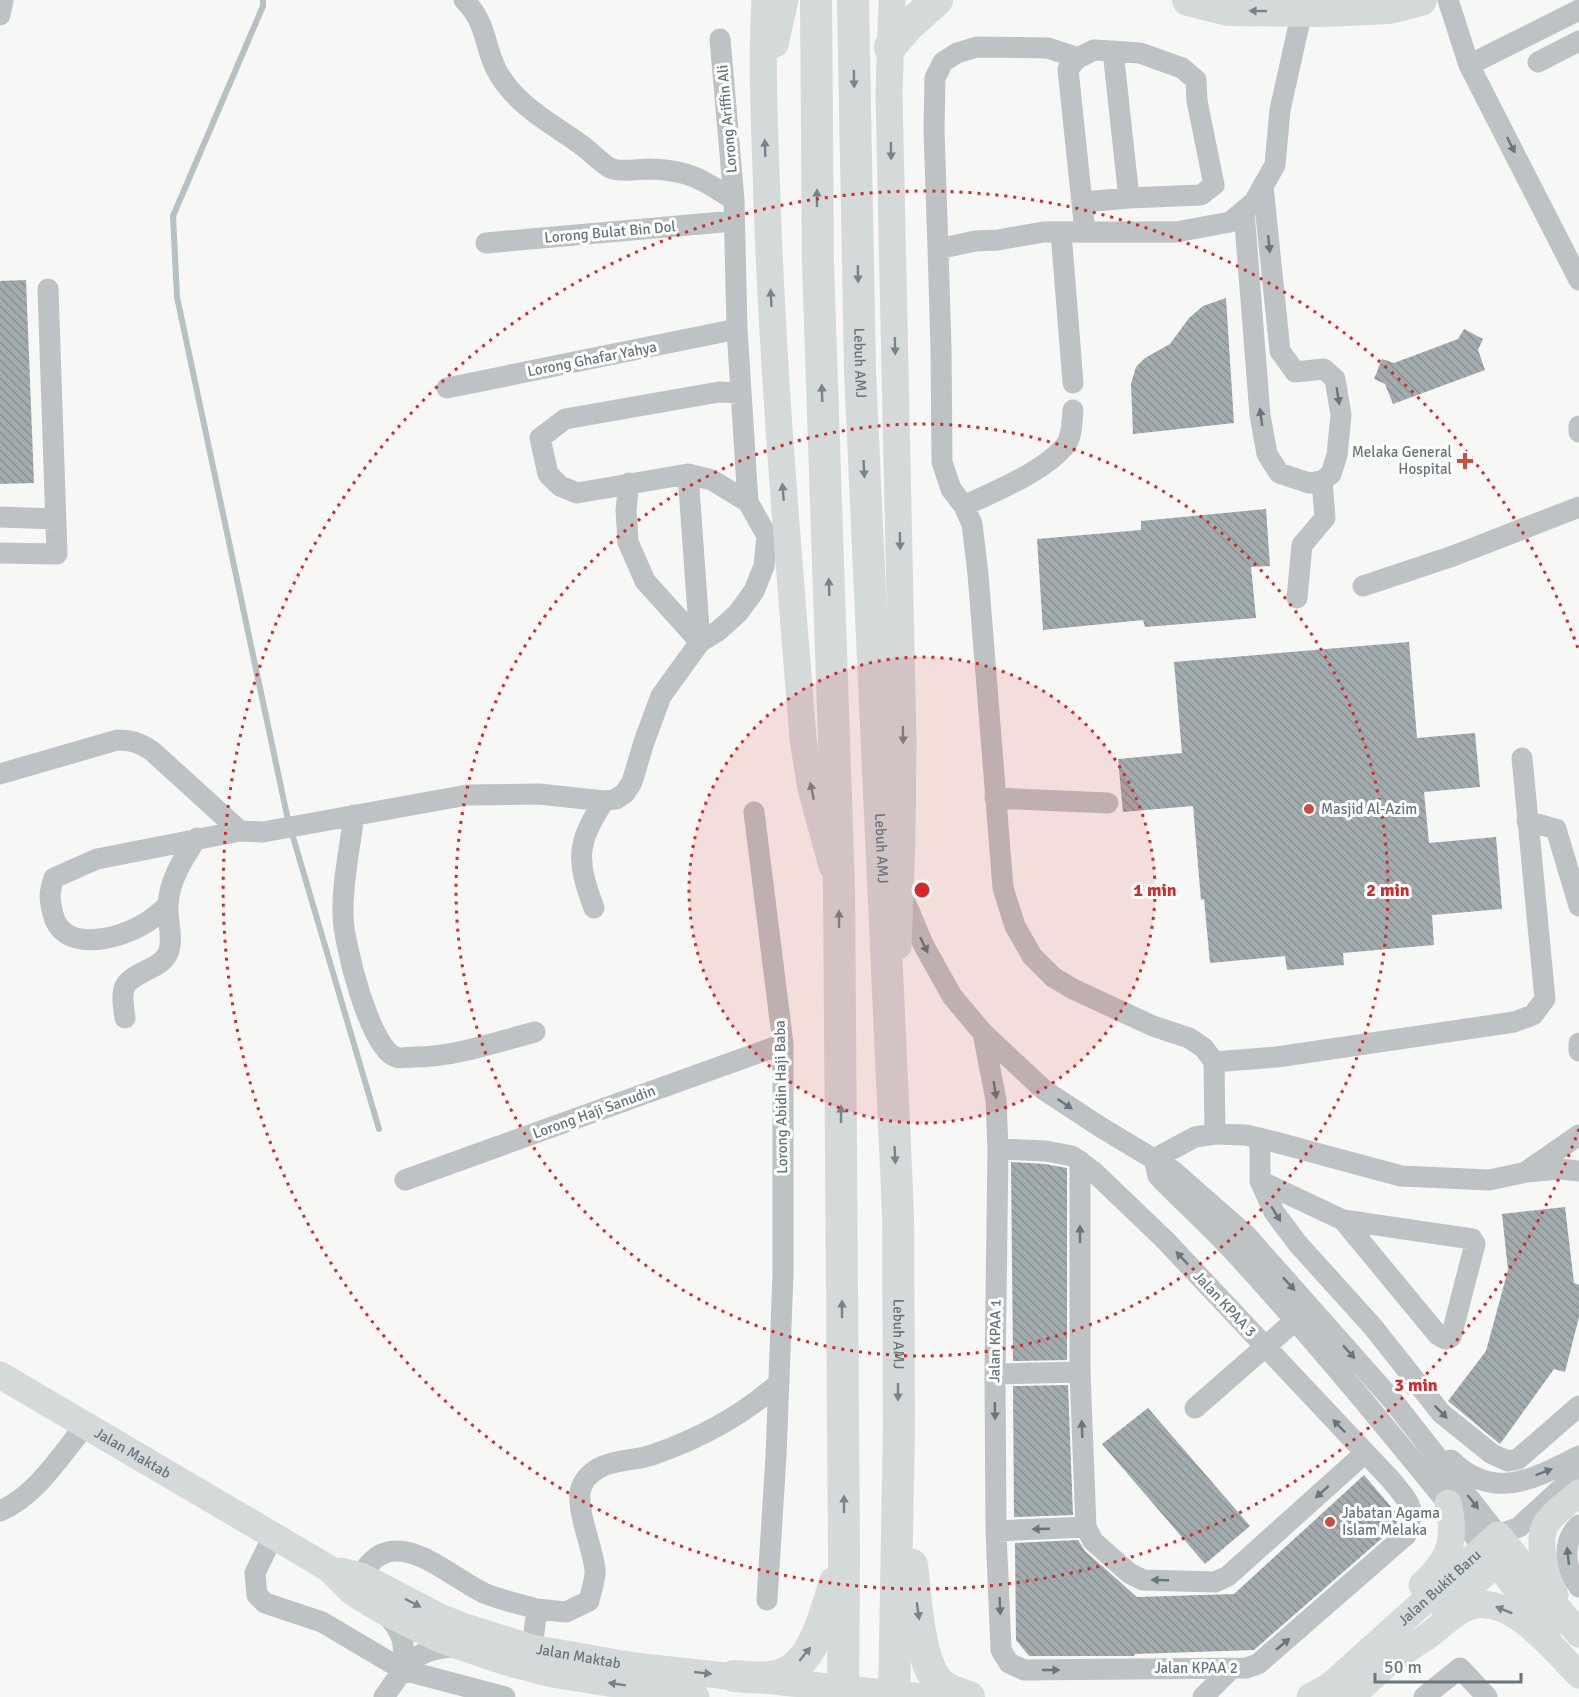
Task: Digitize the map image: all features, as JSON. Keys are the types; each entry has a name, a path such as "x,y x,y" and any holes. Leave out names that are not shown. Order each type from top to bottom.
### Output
{"highway":[{"path":"816,0 818,265 839,888 843,1693"},
{"name":"Lebuh AMJ","path":"855,0 860,371 898,1213 898,1427 903,1696"},
{"path":"890,46 937,0"},
{"path":"1188,0 1228,10 1302,11 1389,8 1421,0"},
{"path":"898,1427 907,1527 921,1634 927,1662 934,1677 943,1686 969,1697"},
{"path":"734,1676 769,1677 786,1673 801,1660 813,1644 844,1555"}],"main road":[{"path":"751,0 762,50"},
{"path":"765,0 762,50 778,424 777,535 803,740 819,821 839,888"},
{"path":"764,92 785,0"},
{"path":"855,0 889,92"},
{"path":"889,1034 900,933 903,729 889,92 892,0"},
{"name":"Jalan Maktab","path":"0,1375 328,1568 352,1592 383,1611 437,1638 506,1662 552,1674 696,1697"},
{"path":"1575,1629 1548,1584 1543,1540 1545,1527 1556,1513 1579,1493"},
{"path":"1381,1654 1393,1613 1432,1576 1447,1555 1453,1524 1448,1503"},
{"path":"1502,1544 1575,1629"},
{"name":"Jalan Bukit Baru","path":"1333,1694 1381,1654 1502,1544 1579,1665"},
{"name":"Jalan Maktab","path":"328,1568 361,1576 465,1628 532,1648 634,1666 734,1676 843,1693 903,1696"},
{"path":"1381,1654 1424,1639 1463,1609 1477,1604 1491,1605 1508,1610 1526,1622 1579,1675"}],"street":[{"path":"0,15 3,0"},
{"path":"464,0 483,26 495,66 504,84 536,115 584,146 613,169 667,170 689,174 707,183 734,210"},
{"path":"1448,0 1469,64 1579,280"},
{"path":"1469,64 1579,10"},
{"path":"938,249 1043,232 1176,232 1230,222 1254,201 1275,165 1280,110 1302,11"},
{"name":"Lorong Ariffin Ali","path":"720,39 734,210 737,329 748,502"},
{"path":"1538,62 1579,41"},
{"path":"1078,58 1048,48 977,47 957,53 944,62 935,78 934,130 942,462 951,489 964,506 972,524 1003,888 1015,926 1032,956 1053,977 1073,989 1154,1026 1189,1038 1204,1048 1214,1062 1215,1134"},
{"path":"1083,202 1201,195 1214,184 1197,101 1196,80 1182,68 1140,53 1094,50 1078,58 1068,69 1085,232"},
{"path":"1113,51 1129,198"},
{"path":"1244,211 1259,405 1267,454 1279,472 1309,483 1322,481 1331,474 1337,455 1341,415 1335,379 1324,369 1295,372 1280,351 1263,186"},
{"name":"Lorong Bulat Bin Dol","path":"486,243 734,210"},
{"path":"1061,232 1073,383"},
{"path":"0,553 57,554 48,289"},
{"name":"Lorong Ghafar Yahya","path":"447,388 737,329"},
{"path":"168,905 140,927 109,938 75,939 66,935 55,923 48,894 54,878 97,860 196,838 240,831 263,832 467,795 539,794 604,801 616,799 626,793 632,782 661,696 699,642 718,631 738,613 754,591 777,535 748,502 712,480 688,474 577,493 560,486 548,474 540,438 565,419 719,392 741,393"},
{"path":"964,506 1011,484 1044,464 1067,445 1073,410"},
{"path":"1579,426 1579,432"},
{"path":"688,474 699,642"},
{"path":"1297,598 1302,545 1325,518 1322,481"},
{"path":"629,483 626,510 628,542 645,581 699,642"},
{"path":"1363,585 1453,556 1579,507"},
{"path":"0,517 56,519"},
{"path":"0,774 117,740 131,740 152,751 240,831"},
{"path":"1214,1062 1277,1058 1514,1022 1533,1015 1545,999 1522,758"},
{"path":"995,798 1108,802"},
{"path":"594,908 586,888 582,841 588,825 604,801"},
{"name":"Lorong Abidin Haji Baba","path":"754,812 783,1044 783,1275 767,1600"},
{"path":"354,815 342,915 346,947 368,1017 386,1050 395,1057 450,1054 535,1032"},
{"path":"1527,821 1556,829 1579,906"},
{"path":"125,1018 122,1000 123,989 128,979 160,963 168,954 170,943 168,905 171,887 176,870 196,838"},
{"path":"901,891 923,944 952,996 983,1033 1044,1090 1154,1159 1158,1176 1231,1249 1303,1314 1394,1402 1461,1470 1474,1479 1495,1484 1522,1480 1579,1456"},
{"name":"Jalan KPAA 1","path":"983,1033 996,1100 998,1149 994,1374 996,1531 1001,1650"},
{"path":"1579,1043 1579,1051"},
{"name":"Lorong Haji Sanudin","path":"405,1180 783,1044"},
{"path":"1154,1159 1195,1137 1215,1134 1246,1135 1401,1176 1489,1180 1527,1172 1570,1170 1579,1184"},
{"path":"1527,1172 1579,1135"},
{"path":"1260,1138 1260,1181 1274,1212 1298,1244 1373,1327 1441,1413 1492,1454 1508,1461 1518,1459 1579,1406"},
{"name":"Jalan KPAA 3","path":"998,1149 1046,1151 1072,1156 1094,1172 1165,1240 1392,1481 1412,1509 1412,1520"},
{"path":"1080,1161 1080,1372 1086,1527 1093,1541 1129,1574 1143,1580 1215,1582 1228,1576 1365,1453"},
{"path":"1260,1181 1343,1220 1472,1239 1475,1244 1451,1337 1445,1339 1438,1335 1343,1220"},
{"path":"1195,1408 1303,1314"},
{"path":"1303,1314 1363,1399 1448,1503 1502,1544"},
{"path":"994,1374 1080,1372"},
{"path":"361,1576 369,1563 380,1555 396,1551 408,1552 422,1556 484,1593 537,1609 566,1612 589,1601 595,1572 580,1491 586,1478 597,1469 611,1463 658,1453 730,1420 753,1406 778,1383"},
{"path":"1394,1402 1502,1544"},
{"path":"0,1511 16,1503 28,1492 85,1426"},
{"path":"1502,1544 1579,1472"},
{"name":"Jalan KPAA 2","path":"1001,1650 1009,1663 1024,1670 1246,1668 1258,1664 1285,1643 1406,1534 1412,1520"},
{"path":"1579,1525 1566,1544 1567,1562 1574,1581 1579,1587"},
{"path":"996,1531 1086,1527"},
{"path":"273,1536 255,1573 257,1595 265,1603 322,1622 403,1670 492,1696"},
{"path":"532,1648 537,1609"},
{"path":"383,1611 397,1626 403,1638 405,1651 403,1670"},
{"path":"384,1697 403,1670 424,1652 439,1647 462,1647"},
{"path":"1203,1697 1232,1668"},
{"path":"1432,1695 1460,1668 1487,1697"}],"building":[{"path":"26,280 34,483 0,484 0,281"},
{"path":"1226,298 1234,423 1133,434 1131,384 1136,367 1145,358 1170,344 1189,318 1203,306"},
{"path":"1464,329 1483,339 1478,350 1485,370 1393,404 1385,384 1374,379 1382,359 1394,363 1458,339"},
{"path":"1266,509 1270,566 1251,567 1256,618 1145,627 1143,620 1043,630 1037,539 1141,530 1141,521"},
{"name":"Masjid Al-Azim","path":"1409,642 1417,738 1475,733 1480,787 1424,792 1429,843 1496,837 1502,909 1432,915 1434,945 1343,953 1344,965 1287,970 1285,956 1210,963 1204,899 1201,900 1193,806 1123,812 1118,759 1182,753 1174,662"},
{"path":"1011,1162 1067,1168 1067,1360 1013,1361"},
{"path":"1565,1207 1574,1283 1579,1285 1579,1317 1565,1372 1554,1369 1500,1444 1448,1401 1486,1351 1508,1270 1502,1214"},
{"path":"1068,1385 1073,1515 1014,1517 1013,1386"},
{"path":"1148,1408 1250,1526 1205,1564 1102,1444"},
{"path":"1364,1475 1398,1515 1396,1526 1254,1650 1135,1654 1134,1656 1029,1656 1016,1640 1015,1543 1078,1540 1085,1551 1137,1597 1234,1594"}],"waterway":[{"path":"263,0 263,6 173,216 177,297 288,820"},
{"path":"293,837 379,1129"}],"place":[{"name":"Melaka General Hospital","path":"1465,461"},
{"name":"Masjid Al-Azim","path":"1309,809"},
{"name":"Jabatan Agama Islam Melaka","path":"1330,1522"}]}
